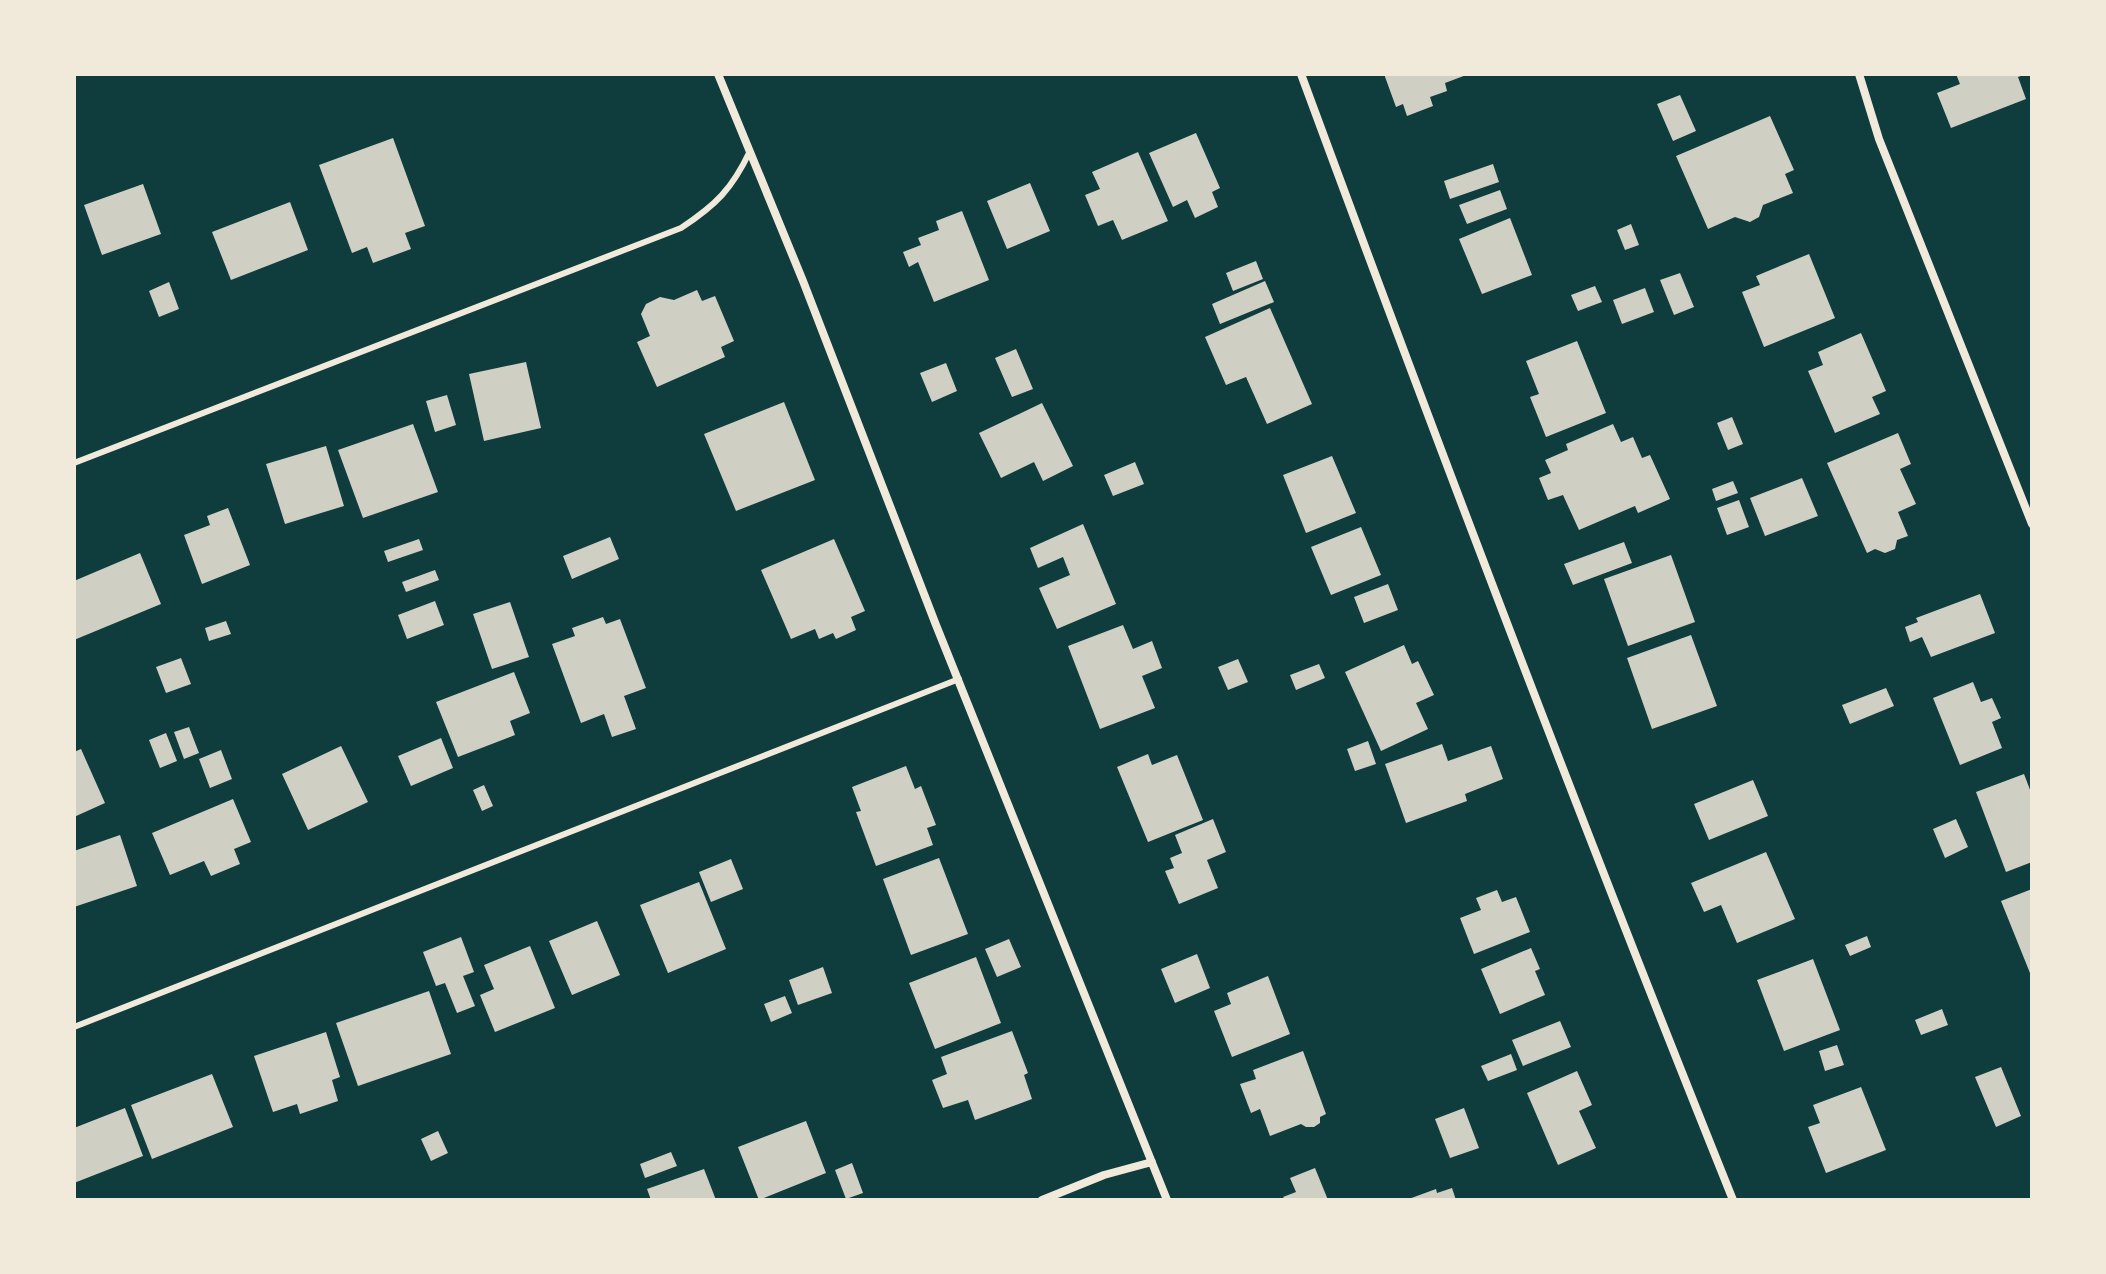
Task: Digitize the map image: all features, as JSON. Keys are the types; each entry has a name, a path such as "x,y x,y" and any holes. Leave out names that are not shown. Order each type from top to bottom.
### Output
{"street":[{"path":"718,74 1167,1200"},
{"path":"1301,74 1436,439 1641,972 1733,1200"},
{"path":"1859,74 1879,139 2032,524"},
{"path":"1042,1200 1104,1175 1152,1162"}],"lane":[{"path":"74,463 681,228 713,207 739,174 750,151"},
{"path":"74,1027 959,679"}],"building":[{"path":"1384,74 1469,74 1445,83 1447,91 1430,97 1433,106 1407,116 1403,104 1396,107"},
{"path":"1956,74 2026,74 2018,77 2026,99 1951,128 1937,93 1960,84"},
{"path":"1680,95 1696,131 1673,141 1657,104"},
{"path":"1770,116 1794,170 1785,174 1793,193 1763,205 1759,217 1750,222 1735,217 1708,229 1676,156"},
{"path":"1196,133 1220,188 1212,192 1218,207 1195,218 1187,200 1173,207 1149,153"},
{"path":"393,138 425,226 405,233 411,249 373,263 367,247 352,253 319,165"},
{"path":"1138,152 1168,221 1122,240 1113,220 1098,226 1085,195 1100,189 1092,172"},
{"path":"1493,164 1499,182 1450,199 1444,181"},
{"path":"1030,183 1050,231 1007,249 987,201"},
{"path":"143,184 161,234 102,255 84,205"},
{"path":"1500,190 1507,209 1467,224 1459,205"},
{"path":"290,202 308,250 231,280 212,232"},
{"path":"962,211 989,280 934,302 918,262 909,267 903,252 921,245 918,238 939,230 936,221"},
{"path":"1510,218 1532,275 1482,294 1459,239"},
{"path":"1631,224 1639,245 1625,250 1617,230"},
{"path":"1809,254 1835,318 1764,347 1742,292 1760,285 1756,276"},
{"path":"1256,261 1263,279 1233,291 1226,273"},
{"path":"1680,273 1694,307 1674,315 1660,280"},
{"path":"1265,281 1274,302 1220,324 1212,304"},
{"path":"169,282 179,309 159,317 149,291"},
{"path":"1595,286 1602,302 1578,311 1571,295"},
{"path":"1645,288 1654,312 1622,324 1613,300"},
{"path":"697,290 702,301 715,296 734,341 721,347 725,357 657,387 637,342 650,336 641,314 646,304 660,297 674,300"},
{"path":"1270,308 1312,404 1267,424 1246,377 1226,385 1205,337"},
{"path":"1861,333 1886,391 1872,397 1880,414 1835,433 1808,371 1823,365 1818,352"},
{"path":"1577,341 1606,413 1546,437 1530,397 1539,394 1526,361"},
{"path":"1016,349 1033,389 1012,397 995,358"},
{"path":"526,362 541,428 484,441 469,374"},
{"path":"946,363 957,391 932,402 920,373"},
{"path":"447,395 456,425 435,432 426,401"},
{"path":"784,402 815,480 736,511 704,434"},
{"path":"1042,403 1073,466 1043,481 1034,462 1001,478 979,433"},
{"path":"1732,417 1743,444 1728,450 1717,423"},
{"path":"413,424 438,492 363,518 338,450"},
{"path":"1613,424 1621,442 1633,437 1642,458 1650,455 1670,499 1638,513 1635,506 1579,530 1563,495 1548,500 1539,478 1551,473 1545,460 1568,450 1566,444"},
{"path":"1898,433 1911,464 1900,469 1916,504 1898,512 1908,536 1897,540 1895,549 1885,553 1875,549 1867,553 1827,463"},
{"path":"326,446 344,506 285,524 266,464"},
{"path":"1332,456 1356,513 1306,533 1283,475"},
{"path":"1135,462 1144,484 1113,496 1104,475"},
{"path":"1802,478 1818,516 1765,536 1750,498"},
{"path":"1733,481 1738,493 1716,501 1712,489"},
{"path":"1739,500 1749,527 1727,535 1717,508"},
{"path":"228,508 250,565 202,584 184,535 210,525 207,516"},
{"path":"1083,524 1116,604 1057,629 1039,588 1070,575 1063,557 1038,568 1030,548"},
{"path":"1361,527 1381,575 1331,595 1311,547"},
{"path":"610,537 619,559 572,579 563,556"},
{"path":"419,539 423,550 388,562 384,551"},
{"path":"834,539 865,611 851,617 856,630 836,639 833,633 819,639 815,629 791,639 761,570"},
{"path":"1624,542 1632,563 1573,585 1564,564"},
{"path":"140,553 161,604 74,640 74,581"},
{"path":"1671,555 1695,622 1628,646 1604,579"},
{"path":"435,570 439,580 406,592 402,582"},
{"path":"1388,584 1398,610 1364,623 1354,597"},
{"path":"1980,594 1995,633 1931,657 1922,637 1910,642 1905,627 1918,622 1916,618"},
{"path":"435,601 444,625 407,639 398,615"},
{"path":"510,602 529,657 492,669 473,614"},
{"path":"603,617 606,624 620,619 646,688 624,696 636,729 612,737 604,714 581,723 552,644 575,636 572,628"},
{"path":"226,621 231,634 209,641 205,628"},
{"path":"1123,625 1133,649 1152,641 1162,668 1142,676 1155,708 1100,729 1068,646"},
{"path":"1691,635 1717,706 1652,729 1627,658"},
{"path":"1404,645 1412,664 1418,661 1434,695 1416,703 1428,729 1381,751 1345,672"},
{"path":"181,658 191,684 166,693 156,667"},
{"path":"1238,659 1248,682 1228,690 1218,667"},
{"path":"1319,664 1325,678 1296,690 1290,675"},
{"path":"514,672 530,713 510,721 515,735 458,757 436,702"},
{"path":"1973,682 1981,702 1992,698 2001,718 1992,722 2002,748 1960,765 1933,698"},
{"path":"1886,688 1894,706 1850,724 1842,705"},
{"path":"189,727 199,753 184,759 174,732"},
{"path":"166,733 177,761 160,768 149,740"},
{"path":"441,738 453,768 411,786 398,756"},
{"path":"1368,741 1376,764 1355,771 1347,749"},
{"path":"1442,744 1448,761 1491,746 1503,779 1465,794 1467,801 1406,823 1385,764"},
{"path":"341,746 368,802 308,830 282,774"},
{"path":"81,749 105,803 74,817 74,752"},
{"path":"221,750 232,779 210,788 199,759"},
{"path":"1148,754 1152,765 1177,755 1203,820 1148,842 1117,767"},
{"path":"906,766 915,789 921,786 936,825 927,828 933,845 876,866 856,812 861,811 852,787"},
{"path":"2024,774 2032,795 2032,862 2006,872 1976,792"},
{"path":"1753,780 1768,816 1709,840 1694,804"},
{"path":"484,785 493,806 482,811 473,790"},
{"path":"233,799 251,842 234,849 240,864 211,876 204,861 170,875 152,833"},
{"path":"1213,819 1226,852 1207,860 1218,888 1179,904 1165,871 1174,868 1170,858 1182,853 1175,835"},
{"path":"1956,819 1968,847 1945,858 1933,829"},
{"path":"120,835 137,886 74,907 74,851"},
{"path":"1766,852 1795,919 1737,943 1721,905 1704,912 1691,883"},
{"path":"939,858 968,934 911,955 883,879"},
{"path":"731,859 743,889 711,902 699,872"},
{"path":"699,882 726,949 668,973 640,905"},
{"path":"2032,889 2032,978 2001,901"},
{"path":"1497,890 1502,902 1516,897 1530,932 1474,954 1460,918 1481,910 1476,898"},
{"path":"597,921 620,975 572,995 549,941"},
{"path":"1867,936 1871,947 1850,956 1845,945"},
{"path":"461,937 474,972 463,976 475,1006 457,1013 445,983 436,986 423,952"},
{"path":"1009,939 1021,967 997,977 985,949"},
{"path":"530,946 555,1008 495,1032 480,995 494,989 484,965"},
{"path":"1531,948 1540,969 1535,971 1545,995 1500,1014 1481,969"},
{"path":"1197,954 1210,988 1175,1003 1161,969"},
{"path":"976,957 1001,1023 935,1049 909,983"},
{"path":"1813,959 1840,1030 1784,1051 1757,980"},
{"path":"823,967 832,993 798,1005 789,980"},
{"path":"1268,976 1290,1034 1232,1057 1214,1011 1231,1004 1227,993"},
{"path":"429,991 451,1054 358,1086 336,1023"},
{"path":"785,996 792,1013 771,1022 764,1004"},
{"path":"1942,1009 1948,1025 1921,1035 1915,1020"},
{"path":"1560,1021 1571,1047 1523,1066 1512,1040"},
{"path":"1012,1031 1028,1073 1024,1075 1032,1099 975,1120 968,1100 943,1108 932,1080 947,1074 941,1057"},
{"path":"326,1032 340,1077 332,1080 338,1101 300,1114 297,1104 273,1112 254,1056"},
{"path":"1837,1045 1844,1065 1825,1071 1819,1051"},
{"path":"1303,1051 1326,1114 1314,1127 1301,1124 1270,1136 1260,1109 1251,1113 1240,1084 1256,1079 1253,1070"},
{"path":"1511,1054 1517,1070 1488,1081 1481,1066"},
{"path":"2001,1067 2021,1116 1996,1127 1975,1077"},
{"path":"1577,1071 1592,1105 1579,1111 1596,1148 1558,1165 1527,1093"},
{"path":"212,1074 233,1127 152,1159 131,1105"},
{"path":"1861,1087 1886,1150 1826,1173 1808,1127 1820,1123 1813,1105"},
{"path":"125,1108 143,1156 74,1183 74,1128"},
{"path":"1464,1108 1479,1148 1450,1158 1435,1119"},
{"path":"806,1121 826,1173 759,1200 738,1147"},
{"path":"438,1131 448,1153 431,1161 421,1139"},
{"path":"671,1152 677,1166 645,1178 640,1164"},
{"path":"852,1163 863,1193 846,1199 835,1170"},
{"path":"1315,1168 1328,1200 1285,1200 1283,1197 1296,1192 1290,1178"},
{"path":"704,1169 716,1200 651,1200 647,1189"},
{"path":"1452,1188 1456,1200 1406,1200 1436,1189 1437,1193"}]}
